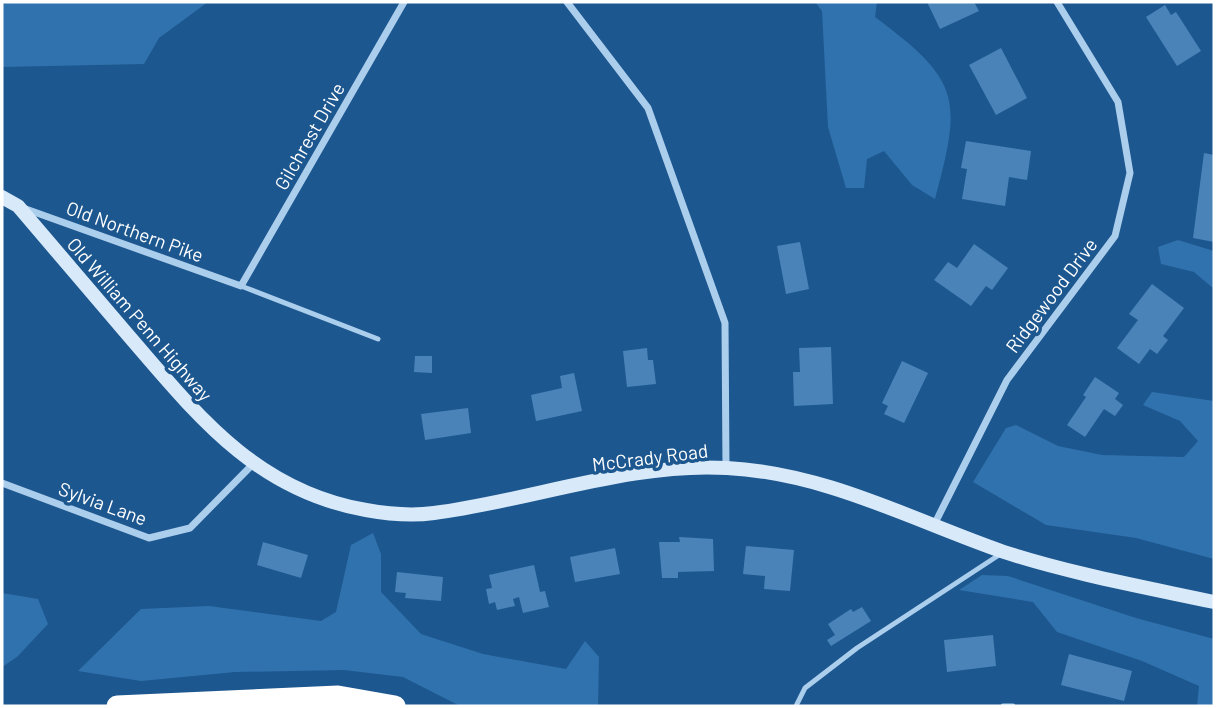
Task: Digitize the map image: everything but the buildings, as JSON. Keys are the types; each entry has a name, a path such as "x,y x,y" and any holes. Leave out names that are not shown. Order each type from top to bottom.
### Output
{"highway":[{"path":"117,706 338,696 395,706"}],"main road":[{"name":"Old William Penn Highway","path":"2,197 18,206 196,414 252,465"},
{"name":"McCrady Road","path":"252,465 294,488 338,505 387,513 420,514 651,473 726,468 777,474 821,484 1004,552 1214,602"}],"street":[{"name":"Gilchrest Drive","path":"241,286 404,2"},
{"path":"568,2 648,108 725,323 726,468"},
{"name":"Ridgewood Drive","path":"934,524 1007,380 1115,236 1130,173 1118,102 1057,2"},
{"name":"Old Northern Pike","path":"18,206 241,286"},
{"name":"Sylvia Lane","path":"2,482 149,537 190,528 252,465"}],"lane":[{"path":"241,286 378,339"},
{"path":"796,706 805,688 856,648 1004,552"},
{"path":"1003,706 1013,706"}],"shaded area":[{"path":"2,2 208,2 159,38 144,64 2,67"},
{"path":"815,2 877,2 875,17 924,58 939,76 947,94 951,114 944,165 935,199 912,185 884,151 867,159 864,188 846,188 828,127 822,11"},
{"path":"1178,240 1214,251 1214,289 1194,272 1161,264 1158,247"},
{"path":"1152,392 1214,401 1214,559 1136,538 1046,525 973,482 1006,428 1016,425 1058,446 1102,455 1184,457 1198,441 1180,421 1143,405"},
{"path":"373,533 381,554 381,592 421,634 483,654 566,669 585,641 599,657 598,706 460,706 403,677 344,670 235,672 141,681 78,671 141,609 209,606 321,621 336,612 351,545"},
{"path":"982,575 1008,576 1136,618 1214,639 1214,706 1197,706 1199,686 1142,661 1057,632 1033,602 959,590"},
{"path":"2,593 38,599 48,624 17,657 2,667"}]}
